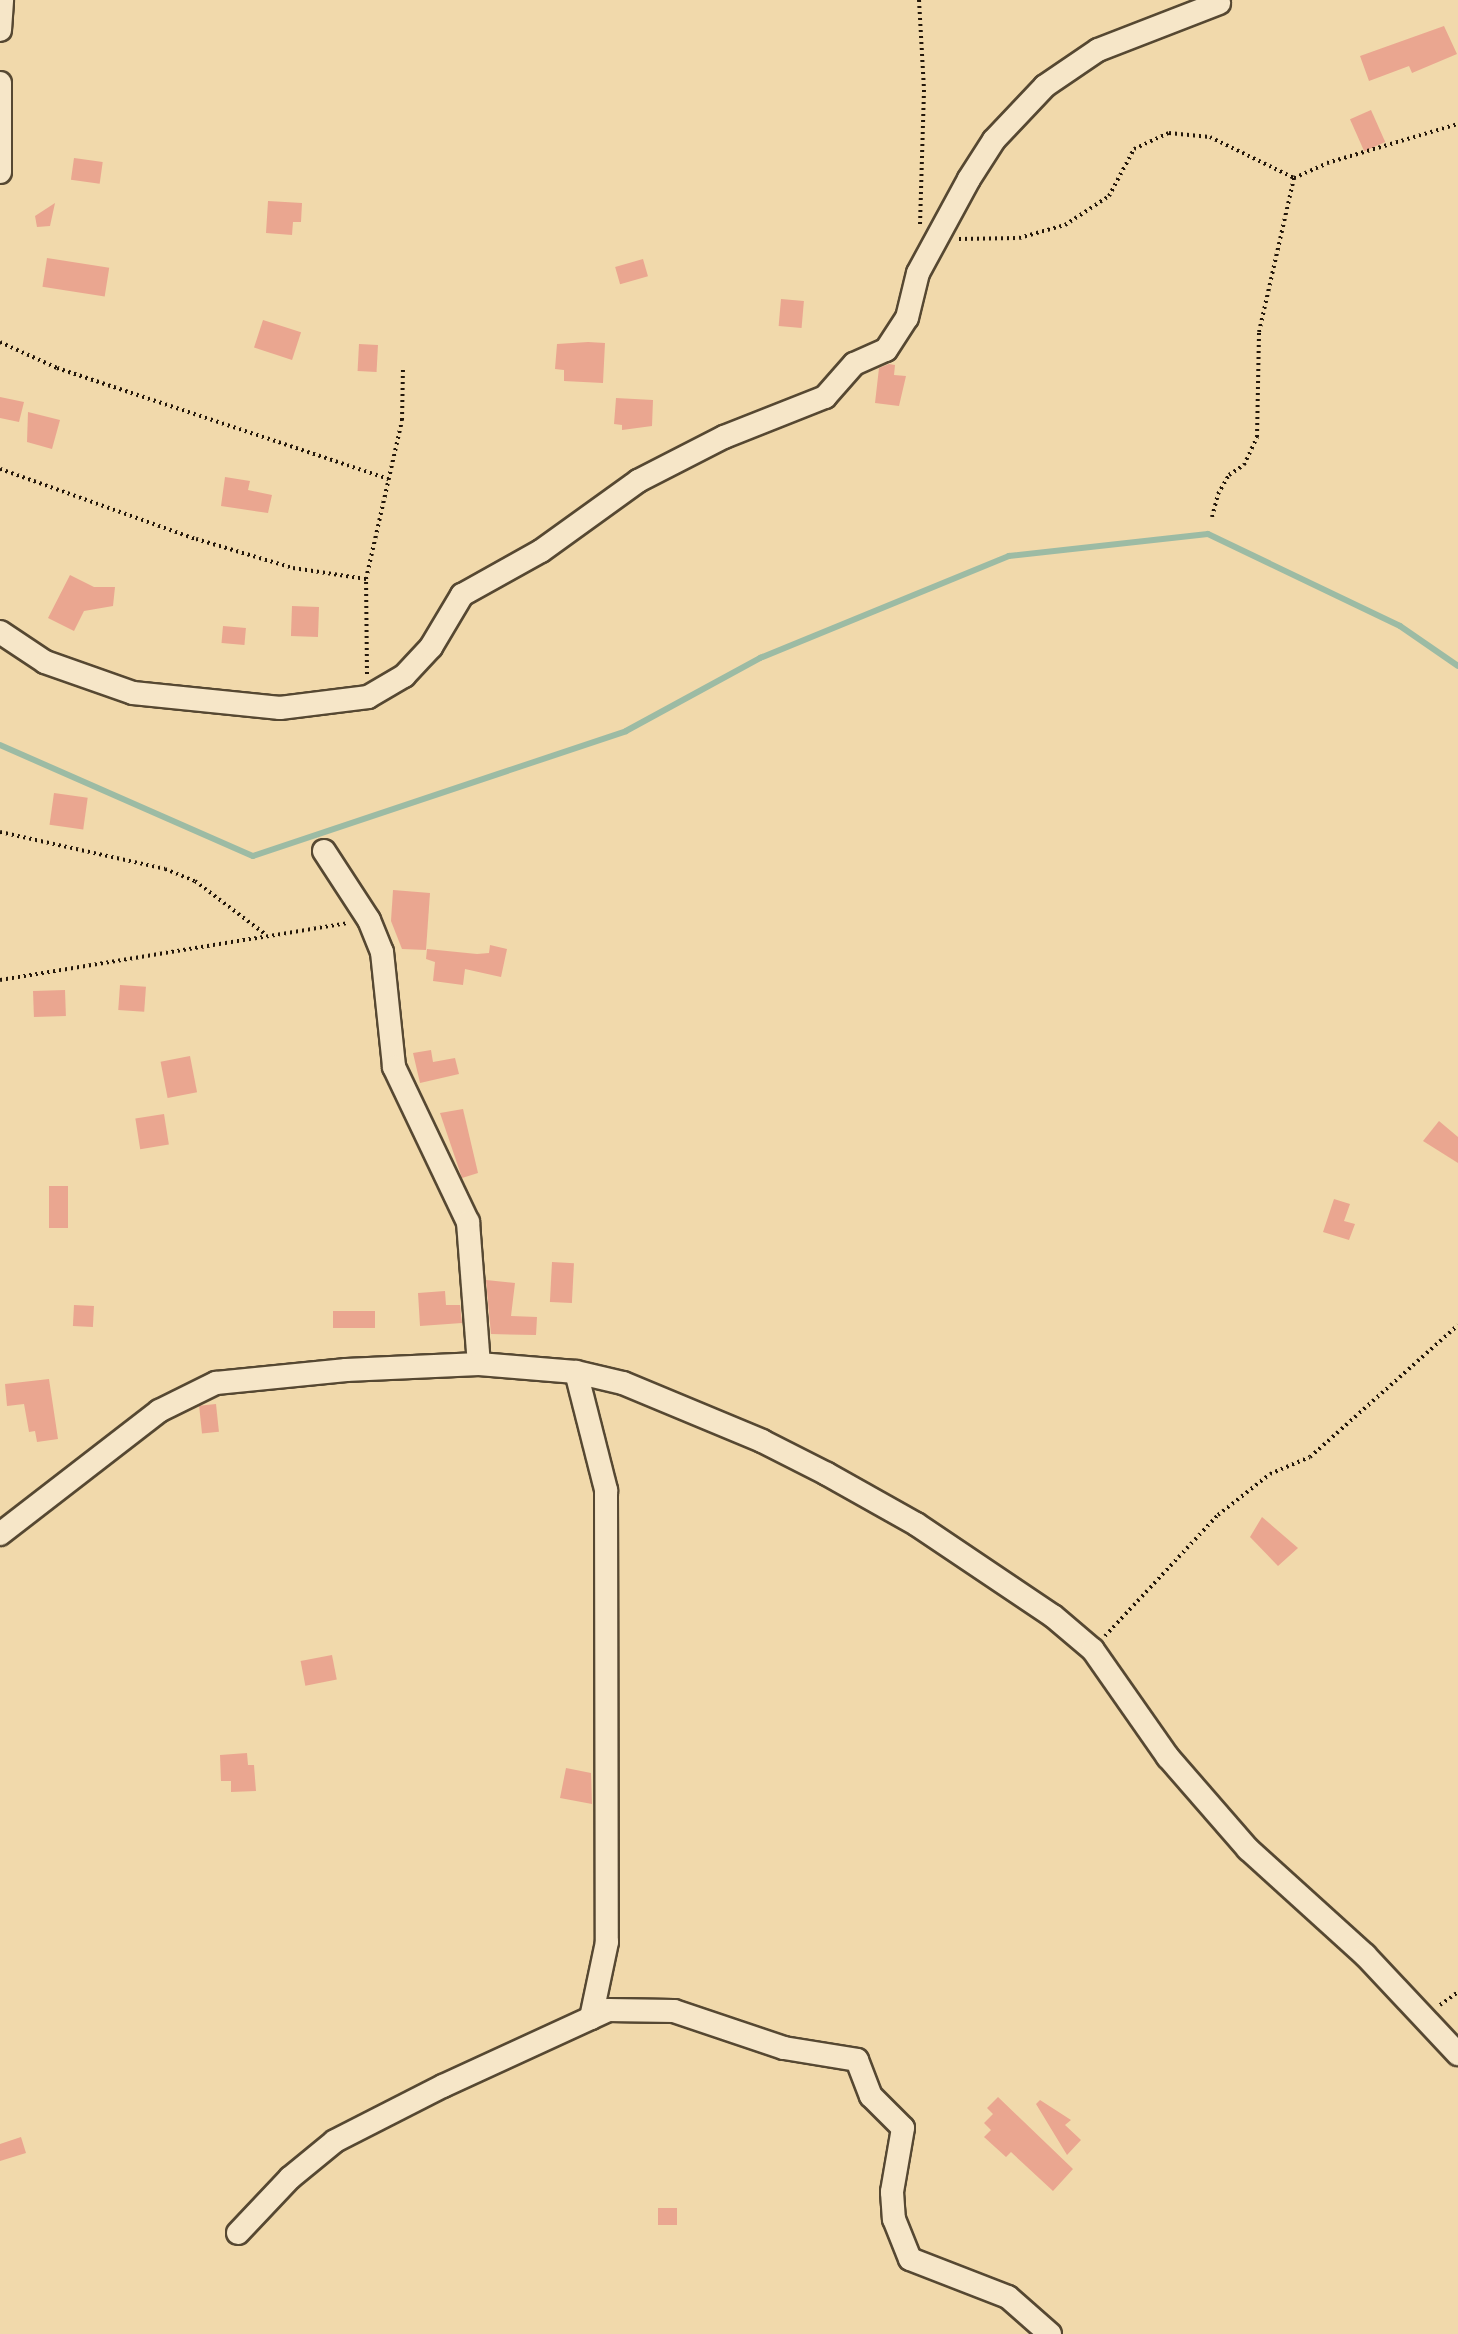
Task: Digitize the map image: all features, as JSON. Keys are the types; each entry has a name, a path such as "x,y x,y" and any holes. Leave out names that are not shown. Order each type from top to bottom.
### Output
{"street":[{"path":"0,30 2,0"},
{"path":"0,632 45,662 133,693 280,708 368,697 404,676 422,657 462,595 541,551 638,481 724,437 825,397 854,364 886,350 907,318 928,235 994,140 1045,86 1098,50 1219,3"},
{"path":"0,83 0,172"},
{"path":"324,851 369,920 384,963 394,1067 468,1222 479,1364"},
{"path":"0,1534 111,1445 197,1390 241,1379 479,1364 576,1372 623,1383 762,1441 827,1474 916,1524 1053,1616 1093,1650 1168,1757 1248,1849 1365,1955 1458,2054"},
{"path":"576,1372 606,1490 607,1942 591,2018"},
{"path":"238,2233 290,2178 335,2141 591,2018 623,2008 674,2011 784,2048 851,2056 860,2065 871,2096 903,2128 892,2192 894,2219 910,2259 1008,2297 1050,2334"}],"path":[{"path":"919,0 928,235 1019,238 1065,225 1109,196 1134,149 1169,133 1210,137 1294,178"},
{"path":"1294,178 1327,163 1458,124"},
{"path":"1212,517 1218,494 1229,475 1244,465 1257,437 1263,308 1294,178"},
{"path":"0,342 113,387 389,479"},
{"path":"368,697 366,579 402,420 403,369"},
{"path":"0,469 196,539 293,568 366,579"},
{"path":"0,832 165,869 195,881 266,934"},
{"path":"0,980 266,934 369,920"},
{"path":"1093,1650 1218,1515 1270,1474 1310,1457 1458,1325"}],"building":[{"path":"1444,26 1457,54 1412,73 1409,66 1369,81 1360,56"},
{"path":"1371,110 1385,142 1364,151 1350,119"},
{"path":"74,158 103,162 100,184 71,180"},
{"path":"268,201 302,203 301,222 293,222 292,235 266,233"},
{"path":"55,203 50,226 37,227 35,216"},
{"path":"47,258 109,268 105,296 42,287"},
{"path":"643,259 648,276 620,284 615,267"},
{"path":"781,299 804,301 802,328 779,326"},
{"path":"263,320 301,332 292,360 254,348"},
{"path":"605,343 603,383 564,381 564,370 555,369 557,344"},
{"path":"359,344 378,345 377,372 358,371"},
{"path":"895,365 894,375 906,376 899,406 875,403 879,368"},
{"path":"0,397 24,402 19,422 0,418"},
{"path":"616,398 653,400 652,426 622,430 622,425 614,424"},
{"path":"28,412 60,420 52,449 27,442"},
{"path":"225,477 250,481 248,490 272,495 268,513 221,506"},
{"path":"70,575 94,587 115,587 113,606 84,611 74,631 48,618"},
{"path":"292,606 319,607 318,637 291,636"},
{"path":"223,626 246,628 244,645 222,643"},
{"path":"54,793 88,798 83,829 50,825"},
{"path":"393,890 430,893 426,950 402,949 391,921"},
{"path":"490,945 507,949 501,977 465,969 463,985 433,981 435,962 426,959 427,949 477,954 489,953"},
{"path":"120,985 146,987 144,1012 118,1010"},
{"path":"65,990 66,1016 34,1017 33,991"},
{"path":"431,1050 433,1062 455,1058 459,1074 420,1083 413,1053"},
{"path":"190,1056 197,1092 168,1098 161,1062"},
{"path":"463,1109 478,1173 462,1178 440,1113"},
{"path":"164,1114 169,1145 140,1149 135,1119"},
{"path":"1439,1121 1458,1137 1458,1163 1423,1141"},
{"path":"49,1186 68,1186 68,1228 49,1228"},
{"path":"1334,1199 1350,1204 1344,1221 1355,1224 1349,1240 1323,1232"},
{"path":"552,1262 574,1263 572,1303 550,1302"},
{"path":"486,1280 515,1283 511,1316 537,1317 536,1335 491,1334"},
{"path":"445,1291 446,1305 460,1305 462,1323 420,1326 418,1293"},
{"path":"74,1305 94,1306 93,1327 73,1326"},
{"path":"333,1311 375,1311 375,1328 333,1328"},
{"path":"49,1379 58,1439 37,1442 35,1431 29,1432 24,1404 7,1406 5,1384"},
{"path":"216,1404 219,1432 202,1434 199,1406"},
{"path":"1262,1517 1298,1548 1278,1566 1250,1537"},
{"path":"332,1655 337,1680 305,1686 301,1661"},
{"path":"247,1753 248,1765 254,1765 256,1791 231,1792 231,1781 221,1781 220,1755"},
{"path":"566,1768 591,1773 592,1804 560,1798"},
{"path":"998,2097 1073,2169 1053,2191 1011,2152 1006,2157 984,2137 991,2130 984,2123 993,2114 987,2108"},
{"path":"1040,2100 1071,2120 1065,2125 1081,2140 1067,2155 1036,2104"},
{"path":"21,2137 26,2153 0,2161 0,2144"},
{"path":"658,2208 677,2208 677,2225 658,2225"}],"waterway":[{"path":"0,745 253,856 626,731 760,658 1009,556 1208,534 1400,626 1458,666"}]}
